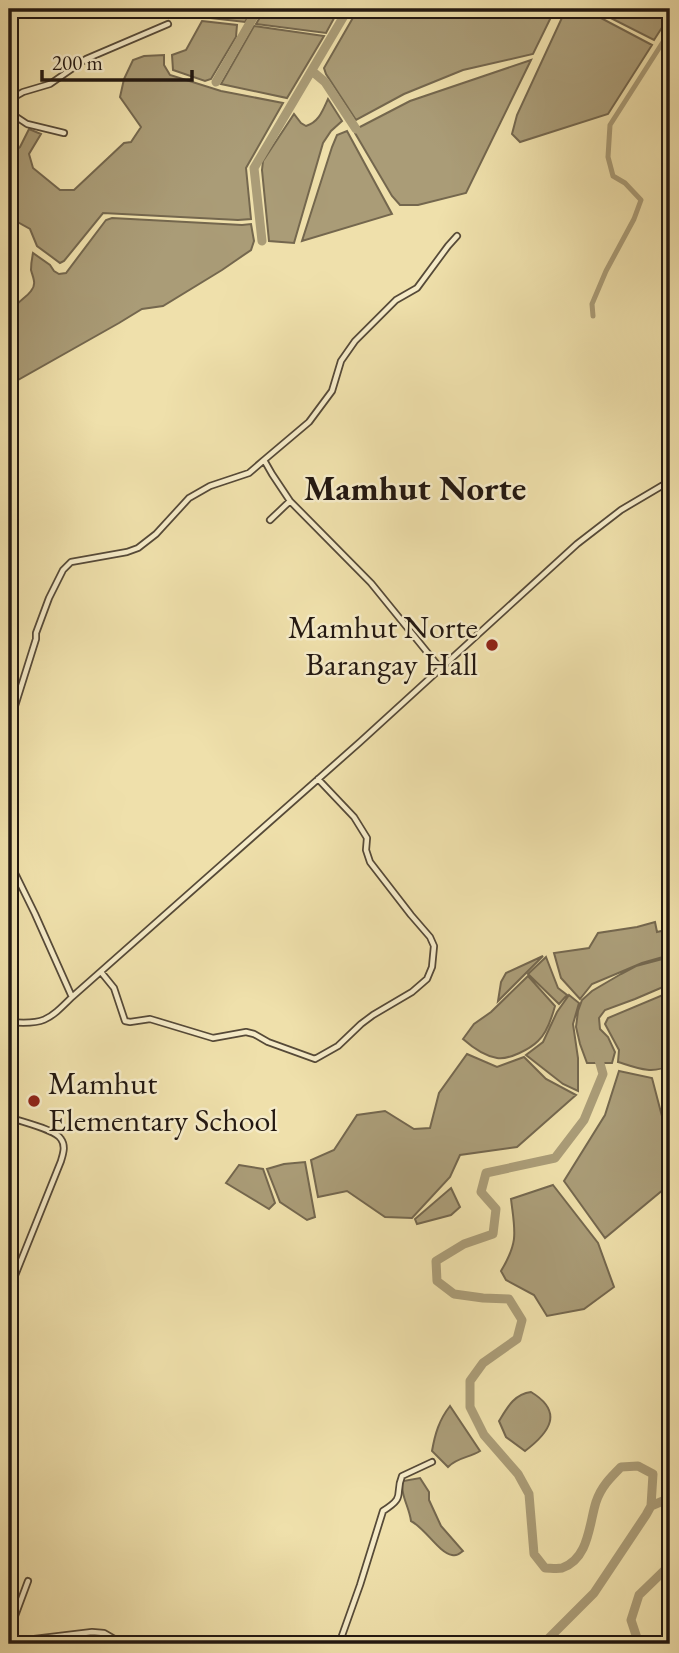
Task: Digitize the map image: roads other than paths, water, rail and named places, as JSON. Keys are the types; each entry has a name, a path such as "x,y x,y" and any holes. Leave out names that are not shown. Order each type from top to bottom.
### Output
{"street":[{"path":"9,100 23,92 50,84 86,59 168,24"},
{"path":"9,113 27,124 64,133"},
{"path":"9,725 36,633 63,570 71,562 138,548 156,534 189,498 210,486 249,473 309,422 332,391 341,361 355,341 396,300 417,288 457,236"},
{"path":"264,460 290,502 371,583 440,668"},
{"path":"9,1022 37,1023 57,1012 602,523 670,481"},
{"path":"270,520 290,502"},
{"path":"101,972 114,988 125,1021 150,1019 213,1038 246,1032 315,1059 338,1046 360,1024 412,992 427,979 432,967 434,946 430,937 370,862 366,850 367,838 354,817 318,779"},
{"path":"9,861 72,997"},
{"path":"9,1117 57,1134 63,1140 64,1148 14,1278 9,1284"},
{"path":"339,1644 383,1511 394,1504 400,1495 402,1476 432,1462"},
{"path":"9,1632 28,1581"},
{"path":"9,1643 92,1632 104,1633 123,1644"}],"waterway":[{"path":"216,82 258,9"},
{"path":"262,241 254,168 348,9"},
{"path":"593,316 592,304 641,200 625,183 613,176 608,157 610,125 670,31"},
{"path":"312,71 325,82 356,129"},
{"path":"543,1644 594,1593 646,1515 651,1506 653,1474 638,1466 621,1467 606,1483 598,1497 586,1540 578,1557 562,1568 545,1568 534,1554 529,1494 518,1474 484,1435 470,1407 470,1381 483,1363 517,1339 522,1320 509,1299 454,1294 437,1281 436,1261 464,1244 493,1234 496,1209 481,1192 486,1173 555,1158 584,1120 603,1074 597,1053"},
{"path":"651,1506 670,1498"},
{"path":"657,1644 637,1638 631,1620 639,1595 670,1565"},
{"path":"660,1644 670,1641"}],"place":[{"name":"Mamhut Norte Barangay Hall","path":"492,645"},
{"name":"Mamhut Elementary School","path":"34,1101"}],"district":[{"name":"Mamhut Norte","path":"415,488"}]}
